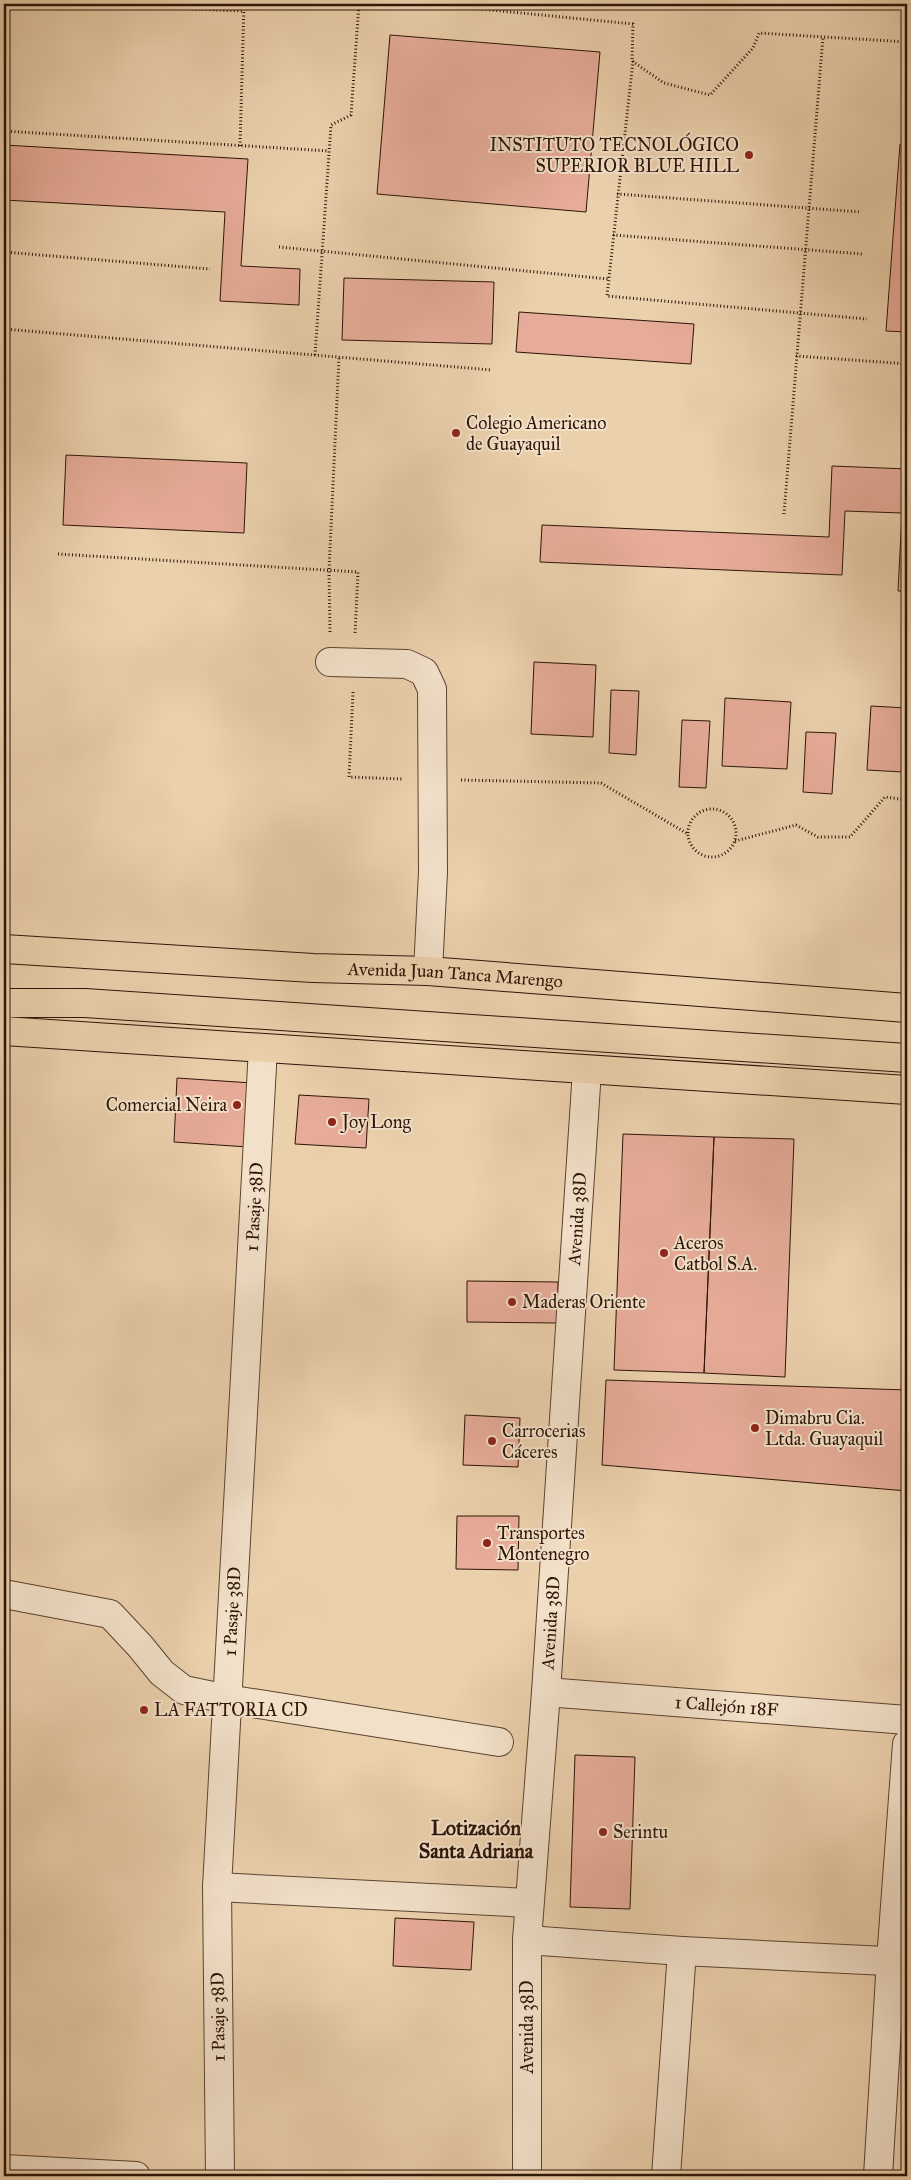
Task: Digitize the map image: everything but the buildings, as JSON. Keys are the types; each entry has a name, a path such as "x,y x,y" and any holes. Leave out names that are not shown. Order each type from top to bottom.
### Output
{"main road":[{"name":"Avenida Juan Tanca Marengo","path":"4,949 313,968 428,971 907,1008"},
{"path":"4,1003 85,1003 907,1058"},
{"path":"4,1031 907,1090"}],"street":[{"path":"330,662 407,664 424,672 432,689 433,872 428,971"},
{"name":"1 Pasaje 38D","path":"220,2176 217,1887 263,1048"},
{"name":"Avenida 38D","path":"527,2176 527,1940 529,1903 546,1692 587,1070"},
{"path":"4,1594 110,1614 162,1673 184,1690 227,1699 499,1742"},
{"name":"1 Callejón 18F","path":"546,1692 907,1720"},
{"path":"878,2176 899,1961 907,1744"},
{"path":"217,1887 529,1903"},
{"path":"527,1940 682,1951 899,1961"},
{"path":"666,2176 682,1951"},
{"path":"4,2169 136,2176"}],"path":[{"path":"59,4 244,11"},
{"path":"240,146 244,4"},
{"path":"315,355 331,125 351,115 359,4"},
{"path":"430,4 633,24 633,61 606,296 867,319"},
{"path":"633,61 664,83 710,95 753,48 759,32 907,42"},
{"path":"784,514 807,208 823,37"},
{"path":"4,131 329,151"},
{"path":"617,194 861,212"},
{"path":"613,235 864,254"},
{"path":"279,247 608,279"},
{"path":"4,252 210,269"},
{"path":"4,329 492,370"},
{"path":"796,356 907,364"},
{"path":"330,662 329,570 339,357"},
{"path":"58,554 358,572"},
{"path":"349,777 601,783 688,834"},
{"path":"735,841 736,826 732,819 720,810 704,810 692,820 688,834 693,849 708,857 716,857 724,854 735,841 796,825 818,837 850,837 886,796 907,800"}],"place":[{"name":"INSTITUTO TECNOLÓGICO SUPERIOR BLUE HILL","path":"749,155"},
{"name":"Colegio Americano de Guayaquil","path":"456,433"},
{"name":"Comercial Neira","path":"237,1105"},
{"name":"Joy Long","path":"332,1122"},
{"name":"Aceros Catbol S.A.","path":"664,1253"},
{"name":"Maderas Oriente","path":"512,1302"},
{"name":"Dimabru Cia. Ltda. Guayaquil","path":"755,1428"},
{"name":"Carrocerias Cáceres","path":"492,1441"},
{"name":"Transportes Montenegro","path":"487,1543"},
{"name":"LA FATTORIA CD","path":"144,1710"},
{"name":"Serintu","path":"603,1832"}],"district":[{"name":"Lotización Santa Adriana","path":"476,1840"}]}
